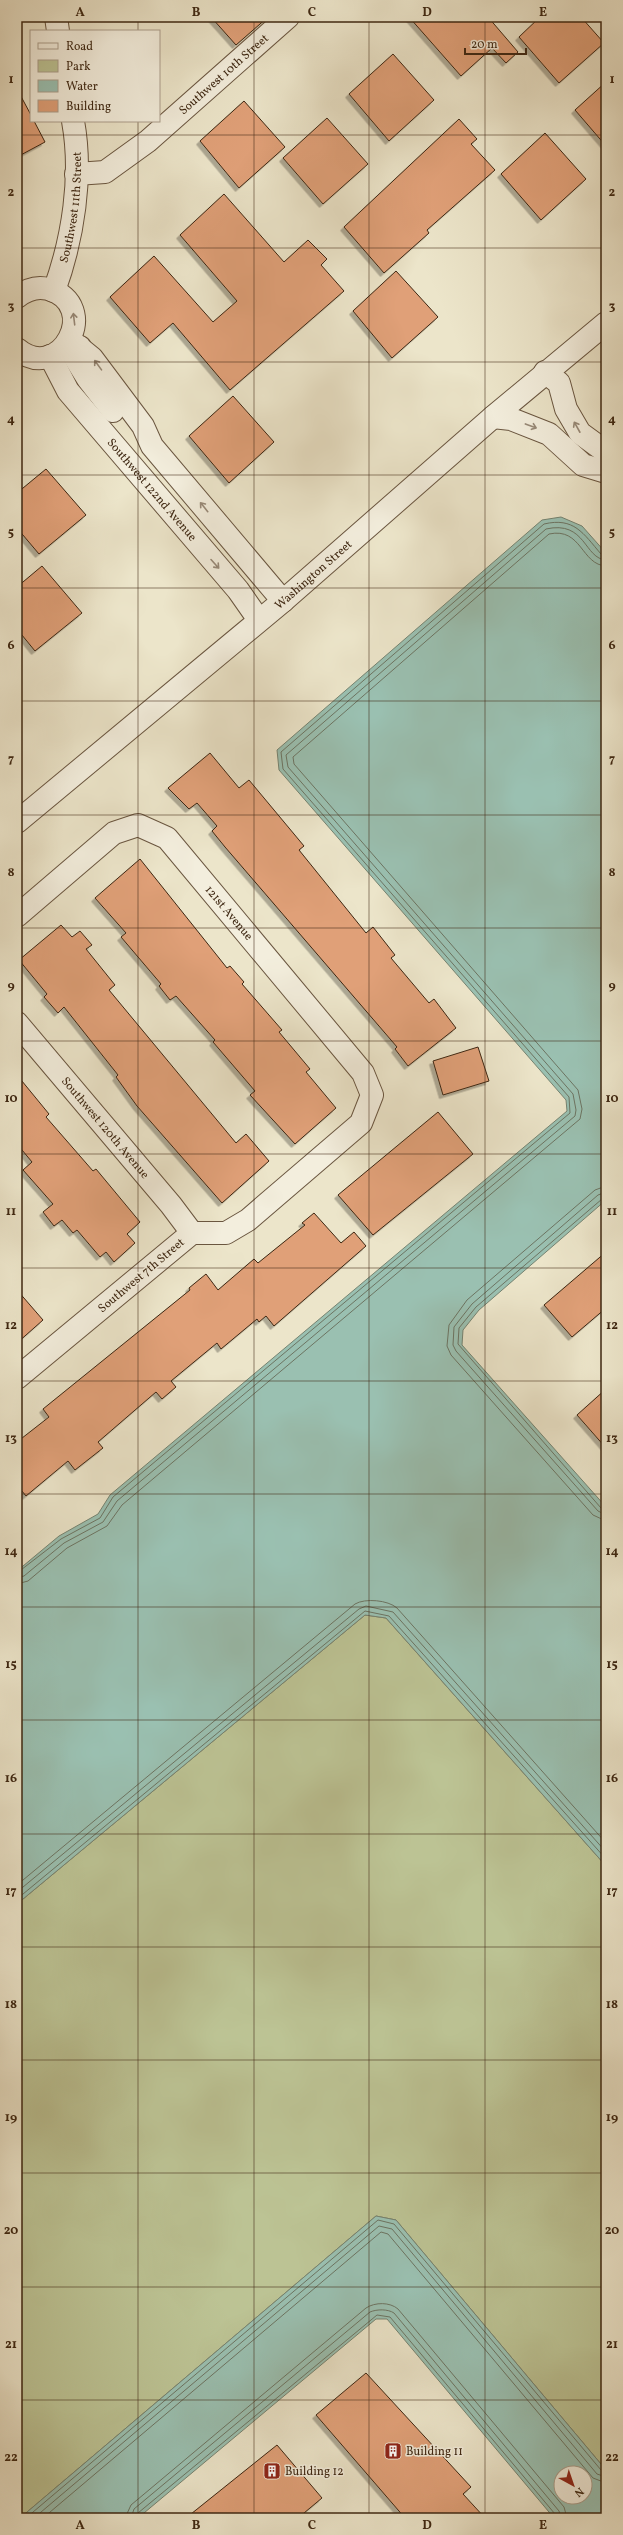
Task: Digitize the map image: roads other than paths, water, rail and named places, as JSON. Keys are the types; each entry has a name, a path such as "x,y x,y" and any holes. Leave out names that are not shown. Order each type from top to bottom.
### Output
{"street":[{"path":"56,17 58,30"},
{"name":"Southwest 10th Street","path":"76,174 105,172 148,141 288,17"},
{"name":"Southwest 11th Street","path":"54,291 65,254 76,191 73,122"},
{"path":"17,297 30,289 38,288 54,291 61,295 72,308 75,324 75,343 92,358 143,426 148,439 283,601"},
{"name":"Washington Street","path":"17,822 283,601 545,372 606,323"},
{"path":"17,349 30,357 50,356 75,343"},
{"name":"Southwest 122nd Avenue","path":"50,356 59,378 68,392 199,547 236,588 259,620"},
{"path":"545,372 559,383 566,408 580,434 606,452"},
{"path":"493,417 511,419 549,434 583,465 606,472"},
{"path":"199,547 222,528"},
{"name":"121st Avenue","path":"17,916 114,834 138,825 167,838 363,1073 372,1095"},
{"name":"Southwest 120th Avenue","path":"17,1023 171,1205 192,1233"},
{"name":"Southwest 7th Street","path":"17,1378 192,1233 226,1233 248,1220 361,1123 372,1095"}],"water":[{"path":"561,517 582,526 606,553 606,1200 479,1310 463,1330 462,1345 606,1507 606,1866 386,1618 365,1615 17,1904 17,1571 59,1536 98,1514 110,1495 567,1111 566,1100 279,770 277,750 542,520"},
{"path":"376,2216 396,2220 606,2470 606,2518 554,2518 387,2319 376,2319 138,2518 20,2518"}],"place":[{"name":"Building 11","path":"393,2451"},
{"name":"Building 12","path":"272,2471"}]}
